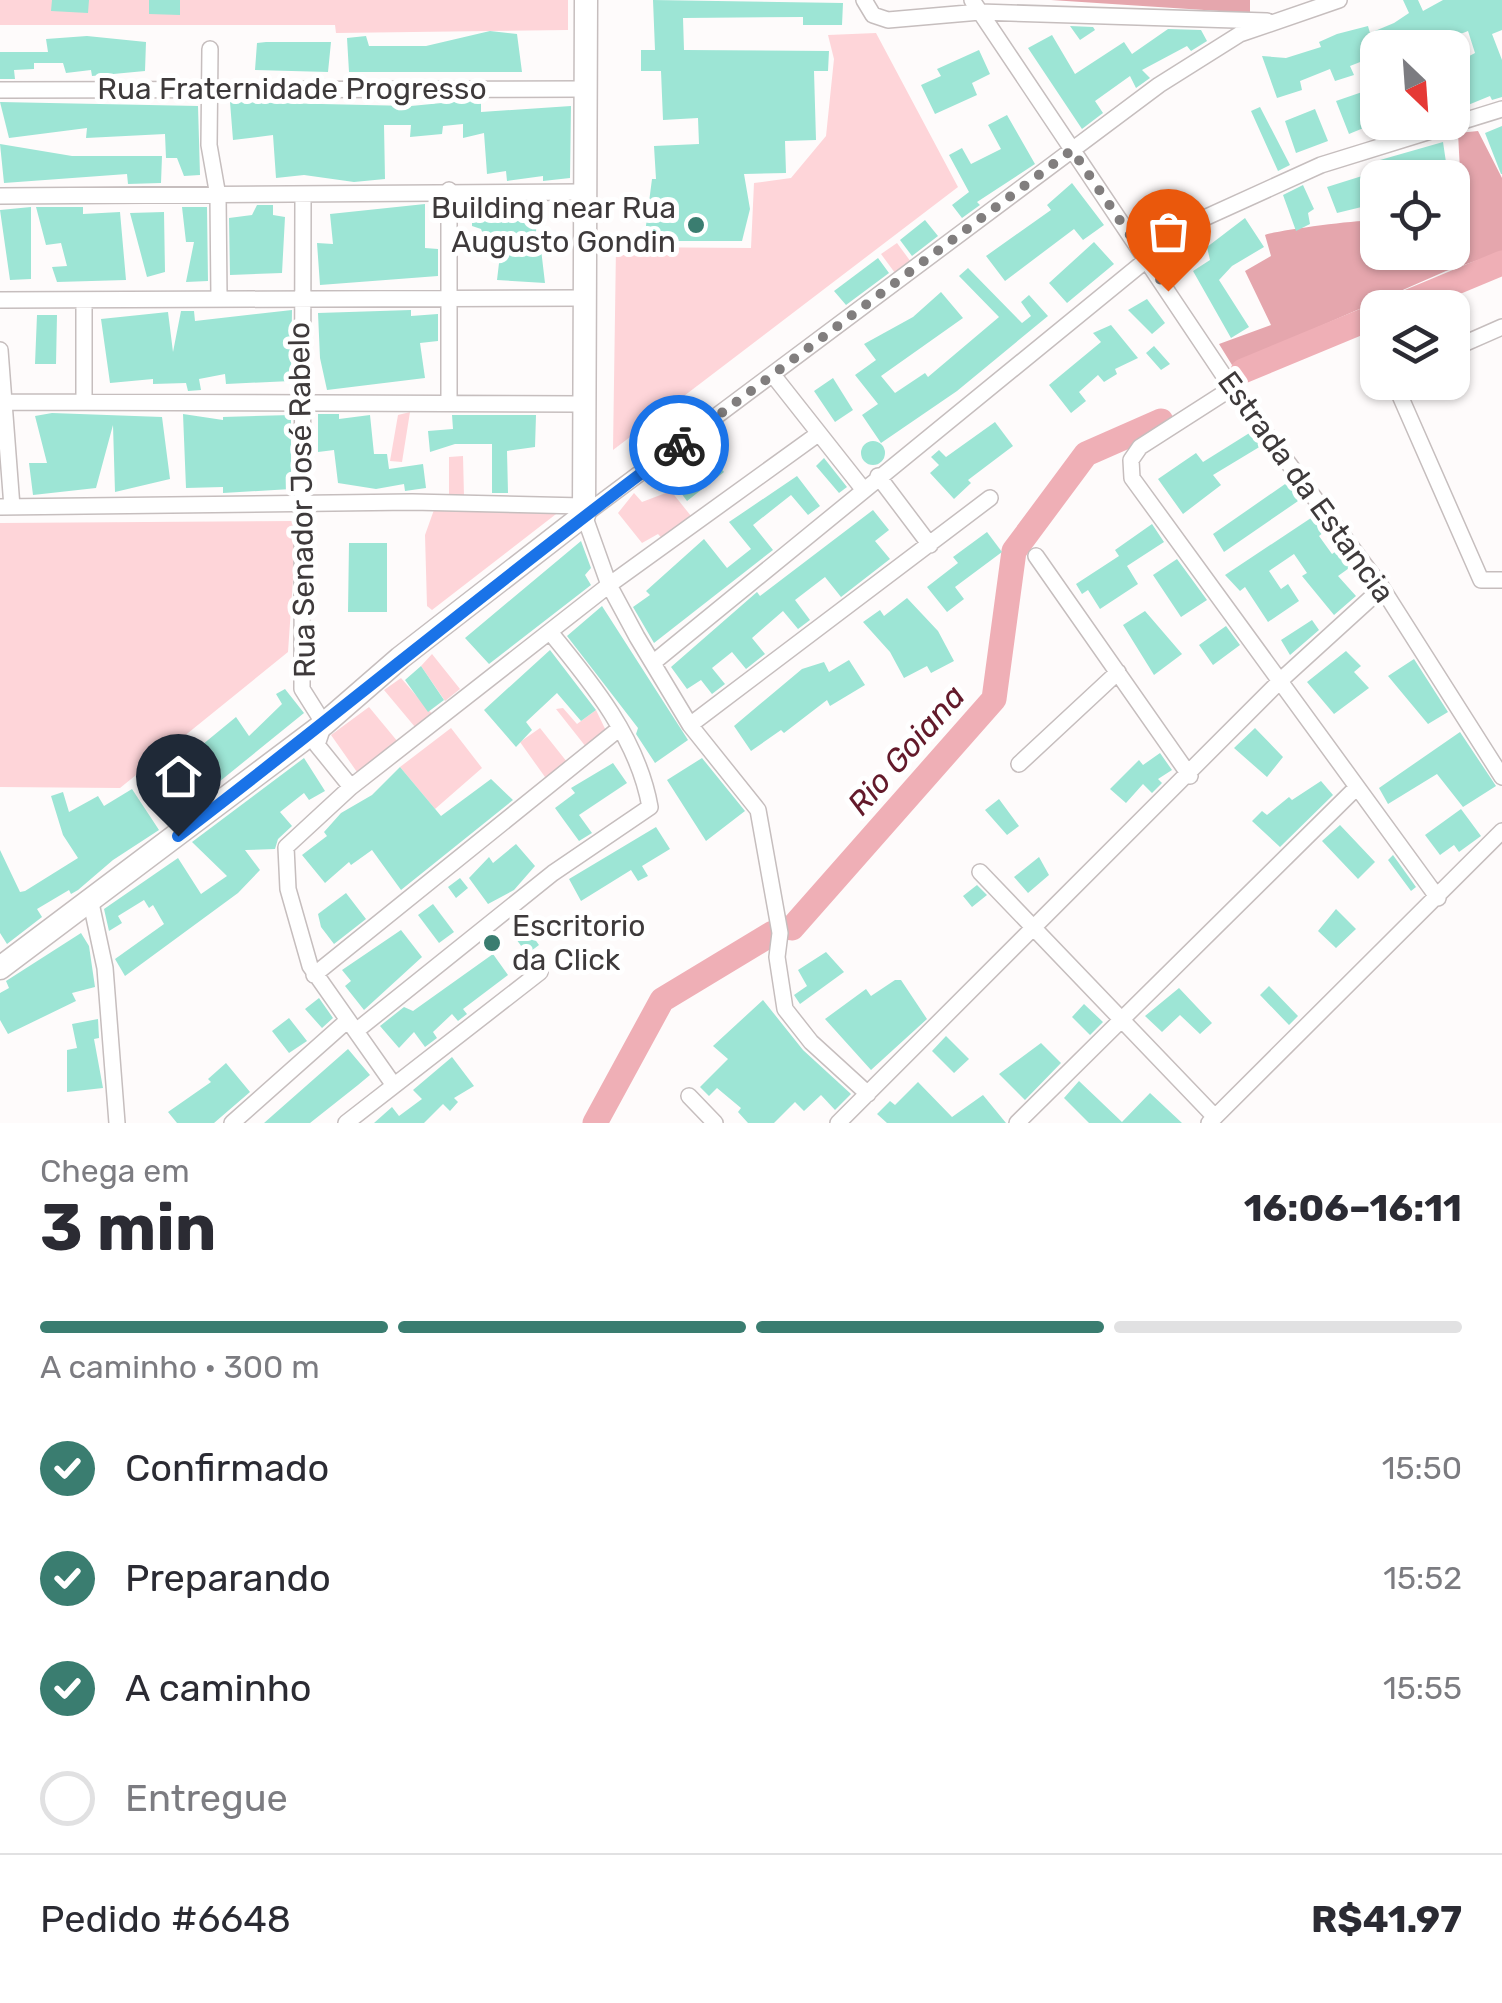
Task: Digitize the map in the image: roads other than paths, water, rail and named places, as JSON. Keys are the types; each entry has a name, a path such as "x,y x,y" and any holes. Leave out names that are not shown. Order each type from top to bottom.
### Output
{"street":[{"path":"586,0 583,510 609,585 690,725 753,800 780,934 776,957 782,1002 811,1042 868,1094"},
{"path":"864,0 873,15 888,20 976,6 1271,21"},
{"path":"0,968 324,724 583,510 773,375 1192,63 1308,4 1339,0"},
{"name":"Estrada da Estancia","path":"976,6 1232,388 1382,588 1502,777"},
{"path":"210,49 208,144 218,196 219,297"},
{"name":"Rua Fraternidade Progresso","path":"0,90 584,89"},
{"path":"654,662 1189,226 1321,165 1502,110"},
{"path":"449,190 449,400"},
{"path":"0,196 583,192"},
{"name":"Rua Senador José Rabelo","path":"303,195 299,297 302,690 324,724 317,745 352,787"},
{"path":"0,300 448,295 582,298"},
{"path":"84,301 84,402"},
{"path":"1470,341 1502,327"},
{"path":"0,350 6,507 412,502 583,510"},
{"path":"773,375 863,488"},
{"path":"1232,388 1140,448 1131,460 1132,478 1438,898"},
{"path":"4,402 300,404 449,400 581,404"},
{"path":"1402,400 1478,576 1486,583 1502,580"},
{"path":"392,1084 314,975 288,889 284,855 294,839 352,787 609,585 818,434"},
{"path":"878,476 930,545"},
{"path":"690,725 990,498"},
{"path":"1036,556 1190,776"},
{"path":"838,1123 1031,928 1190,776 1282,679 1382,588"},
{"path":"232,1123 552,874 650,807 620,728 602,695 550,632"},
{"path":"1019,764 1118,672"},
{"path":"314,975 620,728"},
{"path":"1018,1123 1356,788"},
{"path":"980,872 1212,1120 1502,831"},
{"path":"91,903 105,968 117,1123"},
{"path":"346,1123 540,972"},
{"path":"689,1096 715,1123"}],"waterway":[{"name":"Rio Goiana","path":"1437,290 1502,263"},
{"name":"Rio Goiana","path":"1243,371 1360,322"},
{"name":"Rio Goiana","path":"792,928 994,699 1014,551 1086,454 1161,421"},
{"name":"Rio Goiana","path":"595,1123 662,1000 773,933"}],"place":[{"name":"Building near Rua Augusto Gondin","path":"696,225"},
{"name":"Escritorio da Click","path":"492,943"}]}
